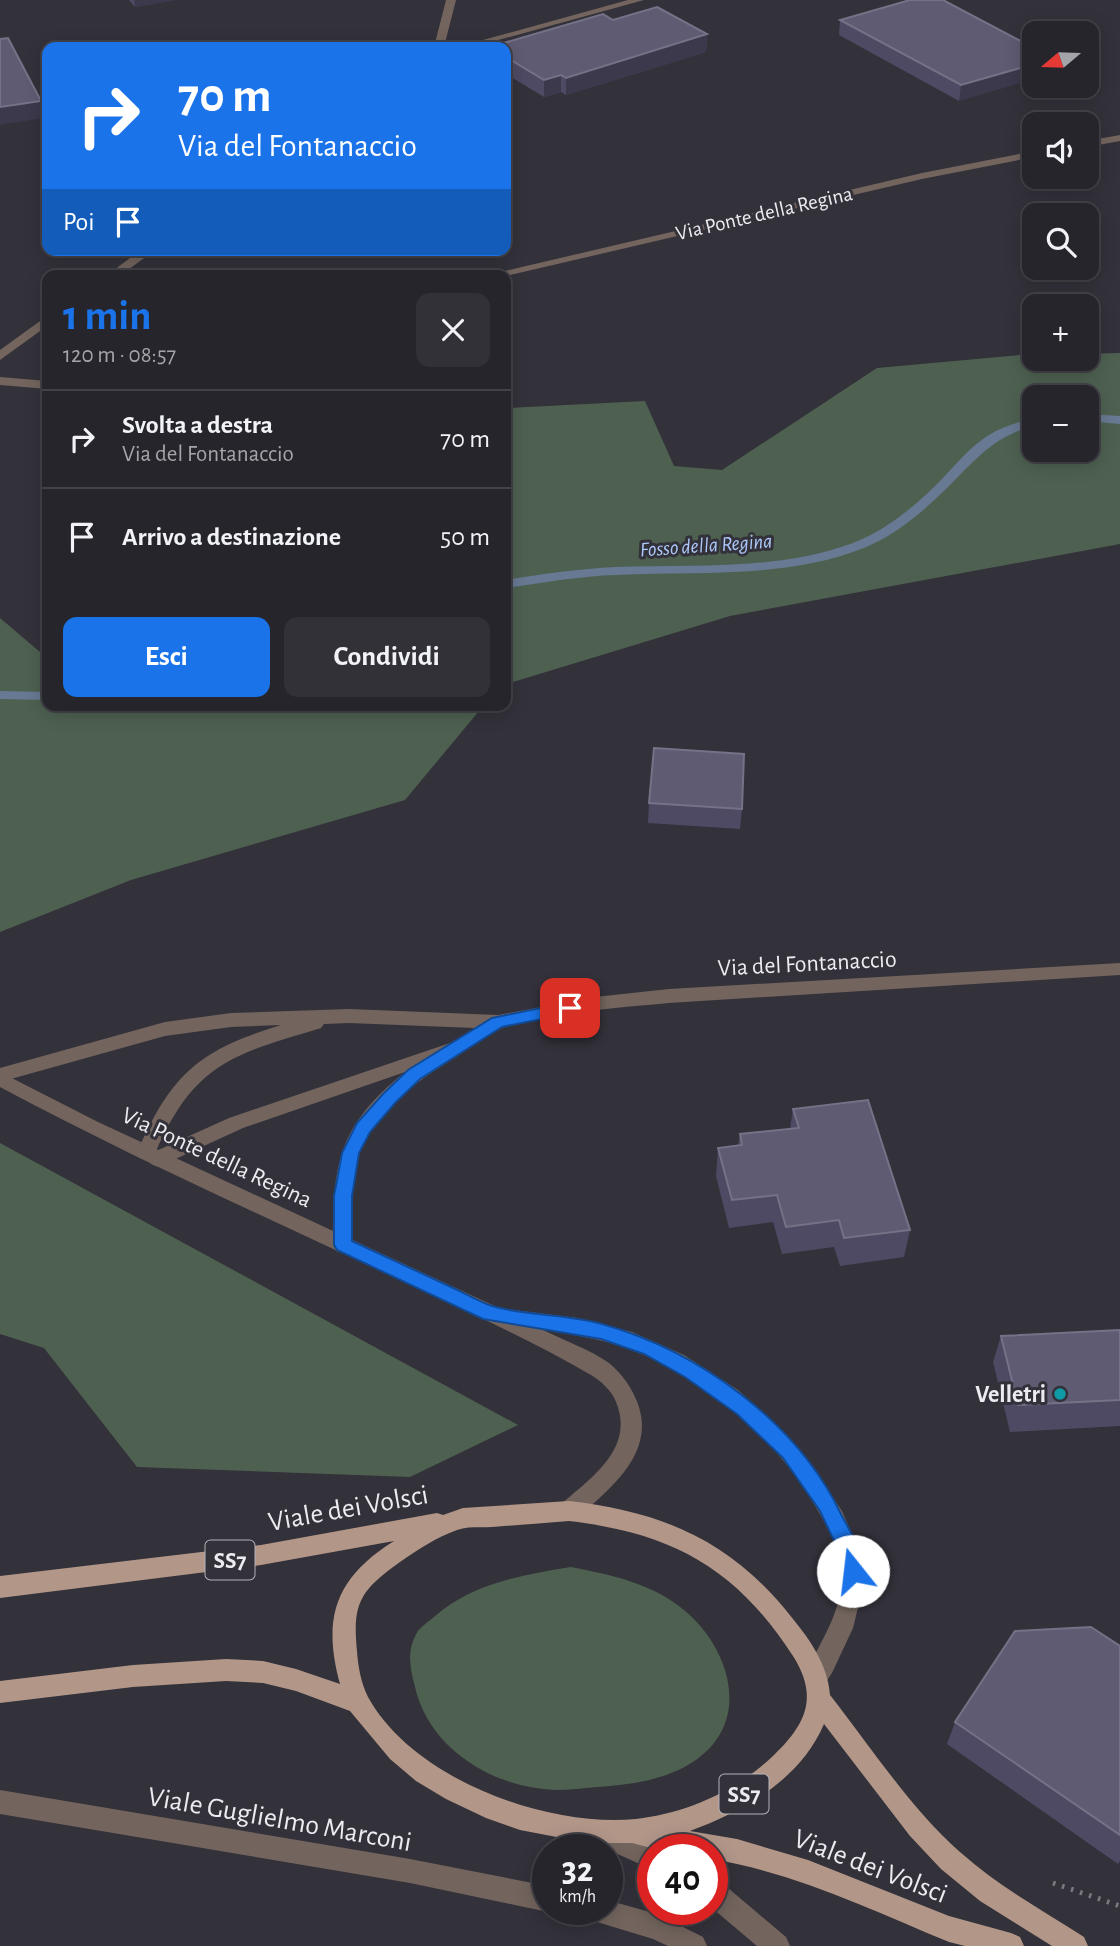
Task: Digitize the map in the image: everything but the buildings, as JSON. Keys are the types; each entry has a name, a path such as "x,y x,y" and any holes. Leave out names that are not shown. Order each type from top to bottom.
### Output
{"main road":[{"name":"SS7","path":"569,1511 646,1523 701,1547 747,1582 799,1645 818,1688 817,1716 787,1760 762,1782 732,1802 698,1816 625,1832 535,1821 440,1783 408,1761 389,1743 357,1702 344,1636 345,1614 350,1595 362,1578 398,1550 458,1519 569,1511"},
{"name":"Viale dei Volsci","path":"0,1587 261,1555 458,1519"},
{"path":"0,1692 133,1676 226,1670 263,1672 296,1680 357,1702"},
{"name":"Viale dei Volsci","path":"818,1688 919,1827 950,1860 989,1892 1076,1946"},
{"name":"Viale dei Volsci","path":"625,1832 702,1844 773,1861 808,1872 949,1929 1011,1946"}],"street":[{"path":"440,42 451,0"},
{"path":"482,42 639,0"},
{"path":"1099,142 1120,138"},
{"name":"Via Ponte della Regina","path":"511,271 922,176 1022,156"},
{"path":"120,270 140,256"},
{"path":"0,356 6,342 42,323"},
{"path":"0,381 42,385"},
{"name":"Via del Fontanaccio","path":"0,1077 140,1036 199,1024 261,1017 349,1016 498,1022 595,1004 669,996 1120,969"},
{"name":"Via del Fontanaccio","path":"152,1156 161,1116 176,1093 217,1058 238,1046 278,1032 349,1016"},
{"name":"Via del Fontanaccio","path":"343,1245 344,1178 357,1139 379,1109 401,1086 498,1022"},
{"name":"Via del Fontanaccio","path":"152,1156 245,1119 457,1047"},
{"name":"Via Ponte della Regina","path":"0,1077 152,1156 490,1313 602,1370 612,1379 628,1404 633,1430 622,1460 611,1474 569,1511"},
{"name":"Via Ponte della Regina","path":"490,1313 576,1326 650,1348 709,1383 776,1437 803,1469 827,1504 850,1553 852,1590 839,1635 818,1688"},
{"name":"Viale Guglielmo Marconi","path":"0,1802 410,1871 532,1896"},
{"path":"594,1830 637,1850"},
{"path":"728,1905 777,1946"},
{"path":"623,1917 657,1927 694,1946"}],"green space":[{"path":"1120,353 1120,544 730,616 511,682 511,408 645,401 674,466 722,470 877,368 1020,355 1022,371 1099,371 1099,354"},
{"path":"0,618 42,654 42,711 479,711 405,800 131,880 0,932"},
{"path":"0,1143 518,1425 410,1477 137,1467 44,1348 0,1334"},
{"path":"571,1567 616,1577 658,1593 684,1610 714,1645 729,1686 729,1707 724,1727 712,1746 693,1762 671,1773 634,1783 560,1790 532,1788 509,1782 467,1761 434,1729 423,1709 412,1673 410,1652 418,1631 449,1605 481,1588 516,1577"}],"waterway":[{"name":"Fosso della Regina","path":"1099,419 1120,420"},
{"name":"Fosso della Regina","path":"511,583 617,571 739,568 800,561 830,554 871,540 894,526 936,492 984,444 993,437 1022,425"},
{"name":"Fosso della Regina","path":"0,695 42,696"}],"place":[{"name":"Velletri","path":"1060,1394"}],"route":[{"path":"570,1008 498,1022 435,1060 389,1098 363,1128 350,1153 344,1178 343,1245 490,1313 576,1326 627,1339 692,1371 744,1408 790,1452 827,1504 850,1553 853,1571"}]}
